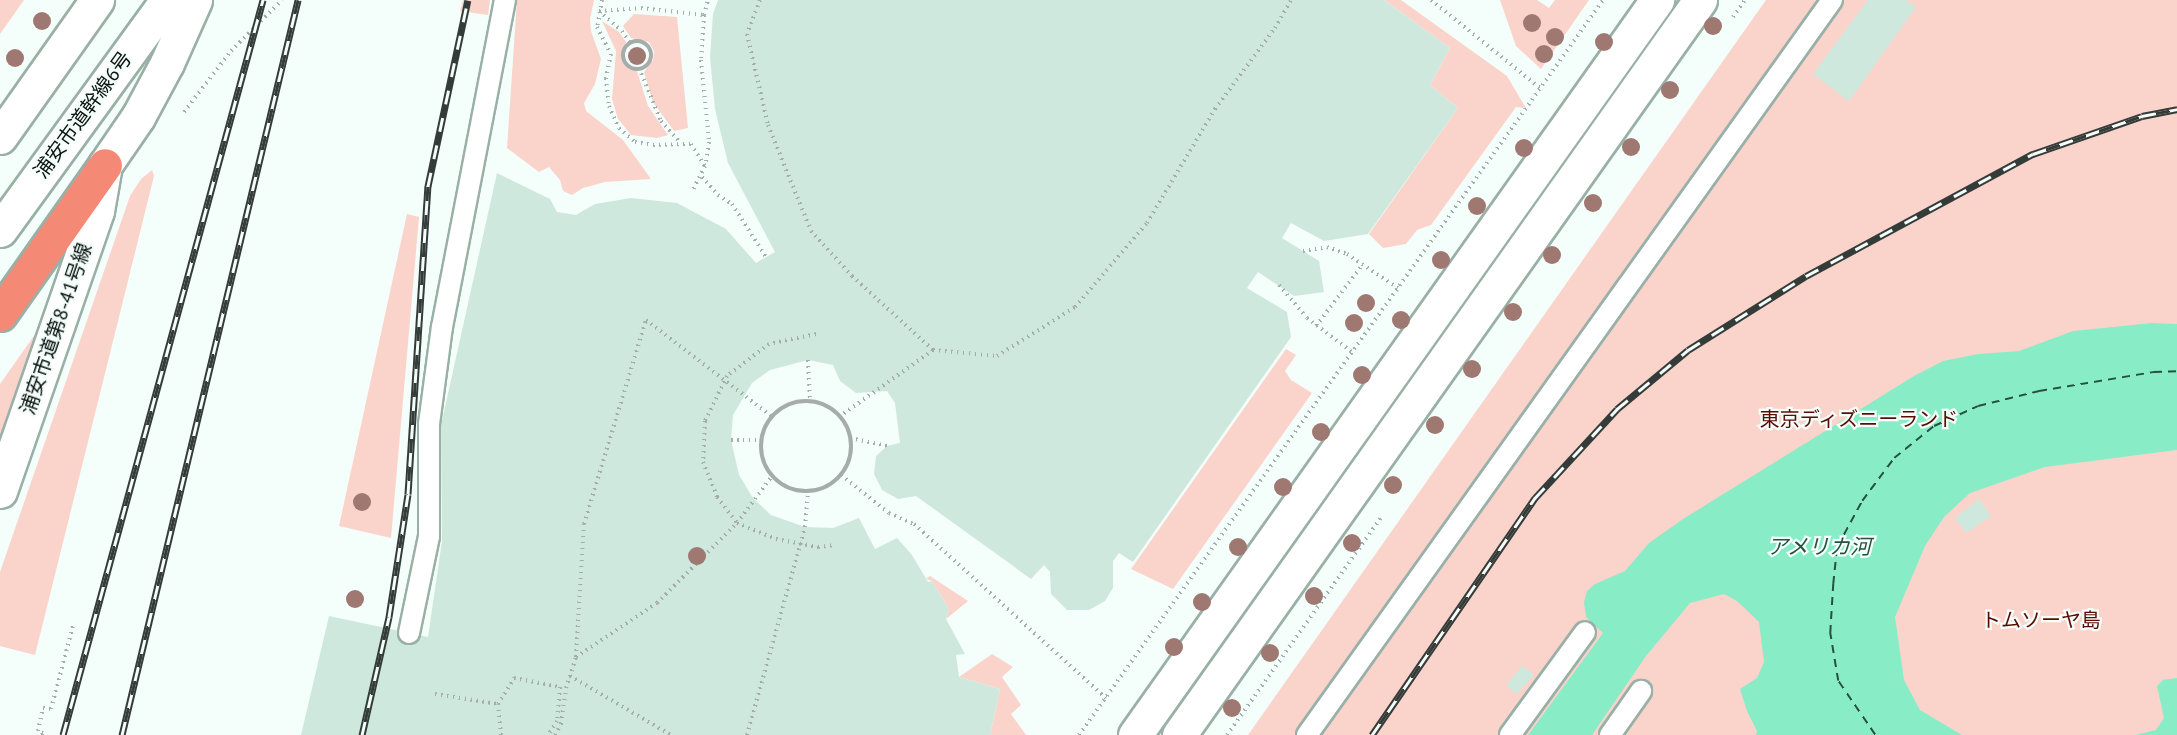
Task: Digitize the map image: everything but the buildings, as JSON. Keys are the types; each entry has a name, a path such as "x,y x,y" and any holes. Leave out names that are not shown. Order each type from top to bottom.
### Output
{"highway":[{"path":"0,314 105,165"}],"street":[{"path":"0,137 97,0"},
{"name":"浦安市道幹線6号","path":"0,230 167,0"},
{"path":"105,165 143,108 167,63 195,0"},
{"path":"1135,735 1657,0"},
{"path":"1179,735 1701,0"},
{"name":"浦安市道第8-41号線","path":"0,490 97,211 105,165"}],"lane":[{"path":"409,633 429,536 429,424 442,327 505,0"},
{"path":"1307,735 1832,0"},
{"path":"1510,735 1585,632"},
{"path":"1610,735 1641,691"}],"path":[{"path":"182,114 231,51 282,0"},
{"path":"602,0 597,27 611,54 606,78 609,106 619,128 635,142 653,145 691,144 705,166"},
{"path":"693,190 702,177 710,142 701,60 704,15 708,0"},
{"path":"760,0 747,34 768,125 811,231 852,276 933,350 997,356 1075,307 1147,223 1215,109 1275,28 1291,0"},
{"path":"1431,0 1540,88"},
{"path":"1079,735 1603,0"},
{"path":"599,11 641,8 704,15"},
{"path":"599,11 630,43"},
{"path":"643,42 650,52 649,61 639,68 630,66 624,60 624,50 630,43 643,42"},
{"path":"639,68 661,121 681,144"},
{"path":"702,177 718,195 732,204 766,257"},
{"path":"1303,251 1327,247 1363,264 1398,288"},
{"path":"1316,326 1363,264"},
{"path":"1279,285 1306,318 1352,352"},
{"path":"555,735 561,724 566,688 576,657 585,524 646,320 771,416"},
{"path":"816,334 770,344 727,376 705,421 704,462 717,497 737,522 776,539 818,547 834,545"},
{"path":"840,416 933,350"},
{"path":"808,360 810,400"},
{"path":"810,400 831,408 840,416 850,438 848,464 841,475 820,489 808,491 782,485 772,476 762,459 760,441 771,416 789,403 810,400"},
{"path":"850,438 887,446"},
{"path":"730,440 760,441"},
{"path":"841,475 889,513 915,524 1106,698"},
{"path":"576,657 657,603 737,522 772,476"},
{"path":"747,735 805,527 808,491"},
{"path":"42,735 43,733 38,731 43,708 51,709 73,626"},
{"path":"570,676 671,735"},
{"path":"501,735 498,704 514,678 560,687 557,721 548,735"},
{"path":"435,694 498,704"}],"green space":[{"path":"0,0 24,0 0,34"},
{"path":"463,0 490,0 488,15 460,11"},
{"path":"517,0 594,0 590,19 591,31 601,59 595,84 584,103 586,111 623,140 651,179 605,182 583,188 572,195 563,191 560,180 549,167 539,172 507,148"},
{"path":"1384,0 1401,0 1507,76 1526,108 1516,107 1431,225 1417,230 1406,244 1383,248 1369,234 1458,108 1430,85 1450,48"},
{"path":"1500,0 1537,0 1549,8 1555,0 1589,0 1541,69 1516,46"},
{"name":"東京ディズニーランド","path":"1766,0 2177,0 2177,735 1248,735"},
{"path":"634,14 677,17 688,128 674,131 653,102 644,72 653,60 654,51 649,42 631,38 623,26"},
{"path":"602,21 619,32 626,42 622,60 630,69 637,71 648,106 668,135 657,138 631,135 618,119 612,99 616,51"},
{"path":"152,170 154,176 35,655 0,646 0,572 130,196 141,179"},
{"path":"407,214 419,217 391,538 339,526"},
{"path":"43,323 0,449 0,384"},
{"path":"1286,349 1296,355 1285,371 1291,380 1312,393 1173,589 1131,569"},
{"path":"930,576 968,601 946,619 949,609 932,581 926,579"},
{"path":"992,654 1013,667 1002,677 1021,705 1011,714 1026,735 990,735 1000,689 959,677"}],"water":[{"name":"アメリカ河","path":"2152,323 2177,324 2177,450 2045,467 1970,493 1944,517 1925,546 1895,617 1904,680 1920,710 1962,735 1756,735 1757,731 1740,689 1757,678 1764,662 1759,622 1737,601 1724,594 1690,603 1646,656 1592,735 1528,735 1603,633 1586,617 1584,602 1587,591 1595,584 1625,571 1649,543 1683,519 1914,376 1943,361 1978,354 2019,351 2073,331"},
{"path":"2177,678 2177,735 2135,735 2156,730 2164,718 2157,686 2163,680"}],"ferry route":[{"path":"1875,735 1838,681 1830,633 1833,584 1837,547 1862,501 1894,458 1934,426 1978,406 2039,391 2154,372 2177,371"}],"railway":[{"path":"63,735 263,0"},
{"path":"122,735 298,0"},
{"path":"362,735 389,617 408,494 428,186 468,0"},
{"path":"1372,735 1535,498 1617,409 1688,350 1806,276 2033,154 2142,116 2177,109"}],"park label":[{"name":"トムソーヤ島","path":"2041,620"}]}
